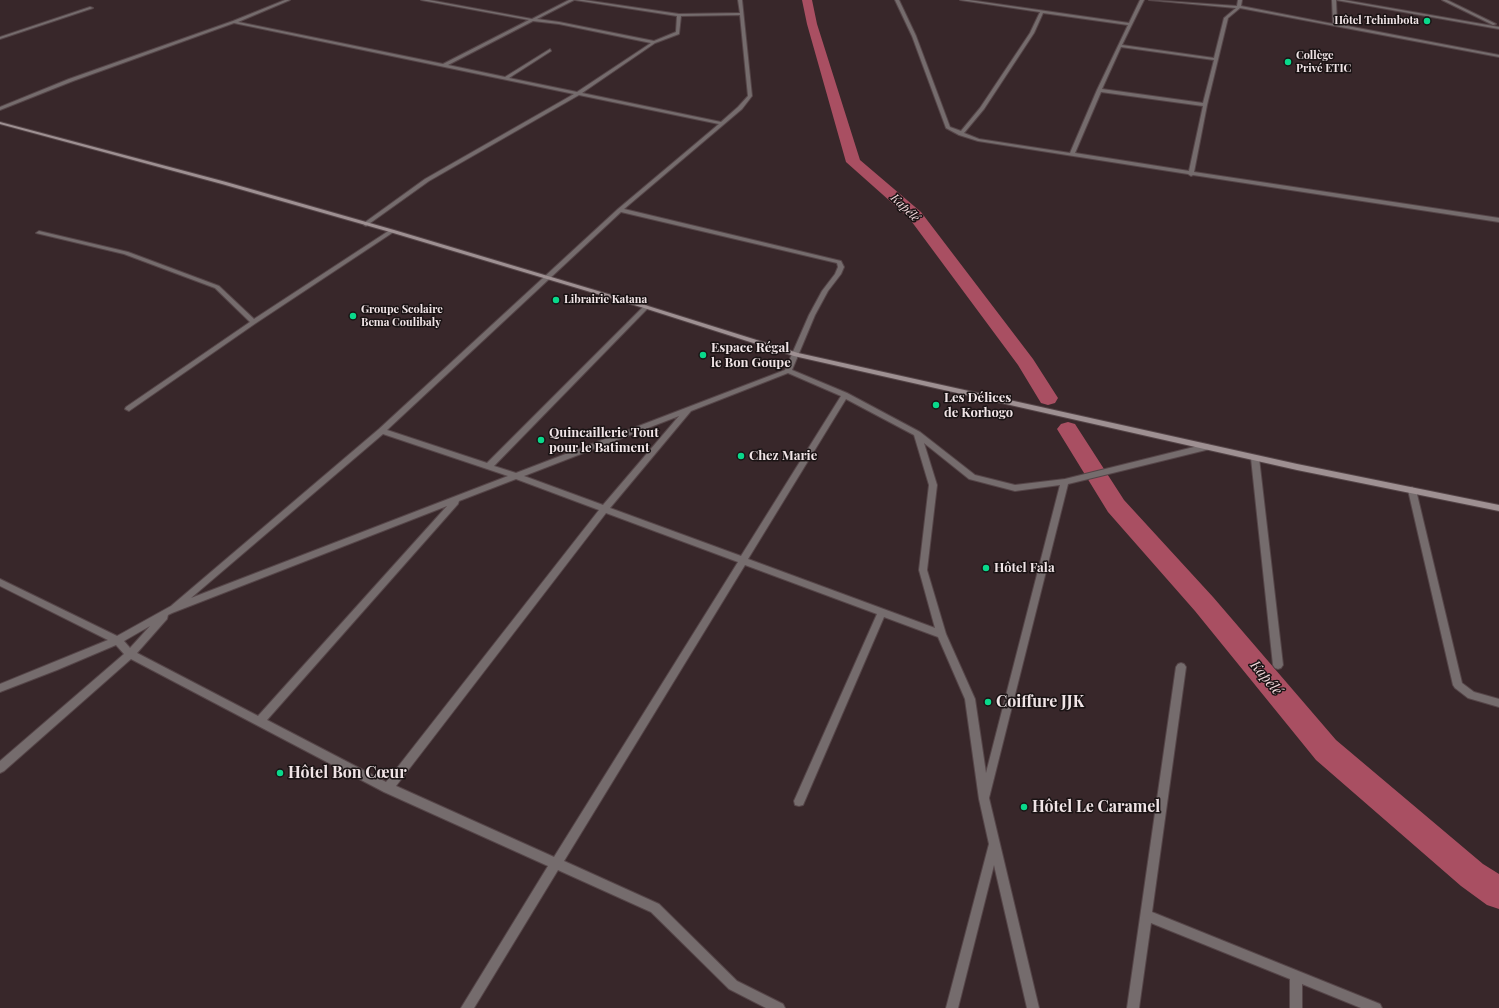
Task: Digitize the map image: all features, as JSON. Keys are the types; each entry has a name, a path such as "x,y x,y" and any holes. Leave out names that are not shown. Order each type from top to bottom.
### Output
{"street":[{"path":"0,108 71,80 234,22 288,0"},
{"path":"424,0 534,20 559,23 654,42"},
{"path":"445,65 572,0"},
{"path":"577,0 679,15 742,14"},
{"path":"0,768 130,654 169,610 382,431 620,210 740,108 750,96 740,0"},
{"path":"897,0 914,36 948,128 978,140 1191,174 1499,220"},
{"path":"962,0 1130,24"},
{"path":"1072,155 1099,90 1142,0"},
{"path":"1151,0 1239,7 1499,56"},
{"path":"1191,174 1205,105 1226,18 1239,7 1240,0"},
{"path":"1334,0 1335,25"},
{"path":"1338,0 1499,27"},
{"path":"1444,0 1499,27"},
{"path":"0,38 91,8"},
{"path":"962,134 982,109 1032,33 1042,12"},
{"path":"366,224 427,180 577,94 654,42 678,33 679,15"},
{"path":"234,22 721,123"},
{"path":"1120,46 1216,59"},
{"path":"506,78 550,50"},
{"path":"1099,90 1205,105"},
{"path":"0,123 224,183 392,231 796,355 1255,458 1499,508"},
{"path":"620,210 839,262 841,267 838,274 825,291 812,315 788,372"},
{"path":"129,409 254,322 392,231"},
{"path":"39,233 126,253 217,287 254,322"},
{"path":"488,467 646,308"},
{"path":"0,688 117,640 169,610 457,501 516,476 690,408 788,372 845,394 917,434 972,477 1015,488 1065,482 1206,447"},
{"path":"467,1008 845,394"},
{"path":"388,788 604,510 690,408"},
{"path":"382,431 516,476 742,562 941,634"},
{"path":"917,434 933,485 923,570 941,634 970,699 984,799 1033,1008"},
{"path":"1255,458 1278,665"},
{"path":"984,799 1065,482"},
{"path":"1412,490 1458,685 1471,695 1499,703"},
{"path":"260,722 457,501"},
{"path":"0,582 117,640 130,654 388,788 655,908 732,985 779,1008"},
{"path":"799,800 882,612"},
{"path":"1133,1008 1181,667"},
{"path":"952,1008 994,844"},
{"path":"1146,915 1376,1008"},
{"path":"1296,976 1296,1008"}],"waterway":[{"name":"Kapélé","path":"807,0 812,24 853,162 915,215 1026,363 1048,398"},
{"name":"Kapélé","path":"1068,429 1116,506 1204,604 1326,750 1472,875 1499,893"}],"place":[{"name":"Hôtel Tchimbota","path":"1427,21"},
{"name":"Collège Privé ETIC","path":"1288,62"},
{"name":"Librairie Katana","path":"556,300"},
{"name":"Groupe Scolaire Bema Coulibaly","path":"353,316"},
{"name":"Espace Régal le Bon Goupe","path":"703,355"},
{"name":"Les Délices de Korhogo","path":"936,405"},
{"name":"Quincaillerie Tout pour le Batiment","path":"541,440"},
{"name":"Chez Marie","path":"741,456"},
{"name":"Hôtel Fala","path":"986,568"},
{"name":"Coiffure JJK","path":"988,702"},
{"name":"Hôtel Bon Cœur","path":"280,773"},
{"name":"Hôtel Le Caramel","path":"1024,807"}]}
